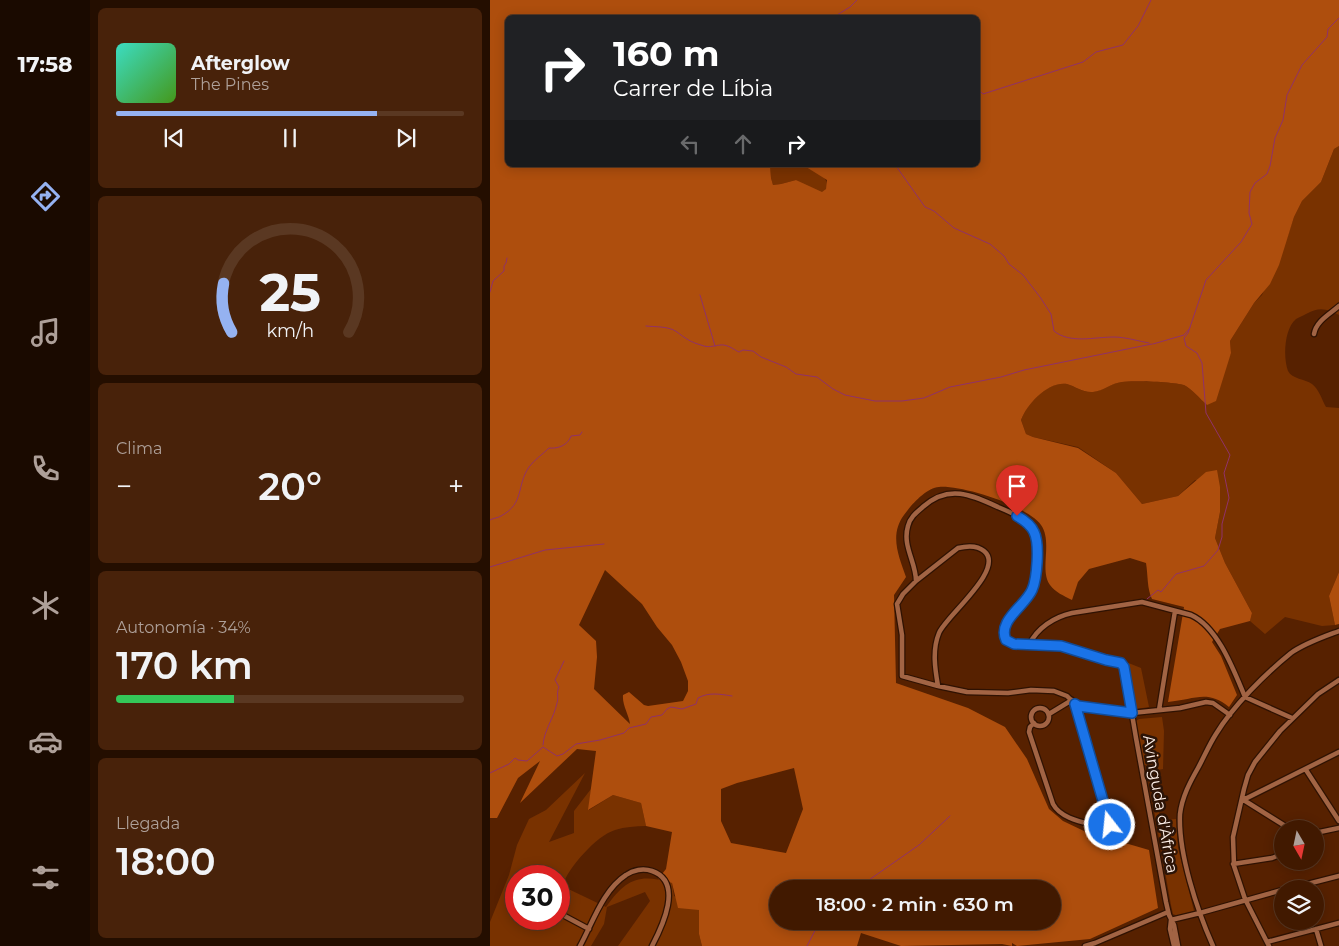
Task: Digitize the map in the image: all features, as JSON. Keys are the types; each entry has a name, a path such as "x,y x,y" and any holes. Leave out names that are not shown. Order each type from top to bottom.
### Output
{"street":[{"path":"1314,334 1321,321 1339,306"},
{"path":"916,581 915,566 906,543 908,525 915,514 935,498 948,493 968,494 1017,516 1030,526 1037,540 1032,591 1006,624 1004,635 1010,643 1029,645 1034,635 1061,616 1138,602 1175,610 1195,617 1218,640 1245,697 1292,718"},
{"path":"938,686 934,662 939,633 945,623 984,577 989,564 988,556 982,549 977,547 958,548 916,581 903,594 898,604 902,635 902,676 938,686 954,690 979,692 1054,691 1060,692 1078,706 1132,713 1206,702 1213,703 1230,715"},
{"path":"1159,710 1175,610"},
{"path":"1213,946 1200,913 1181,837 1180,814 1191,780 1216,734 1245,697 1290,654 1307,644 1339,631"},
{"name":"Avinguda d'Àfrica","path":"1029,645 1061,646 1123,664 1168,912 1174,925 1178,946"},
{"path":"1313,930 1268,944 1246,900 1233,864 1233,837 1248,775 1255,762 1292,718 1318,694 1339,680"},
{"path":"1049,714 1074,702"},
{"path":"1034,723 1030,727 1029,732 1057,811 1071,818 1107,829 1110,825 1074,702"},
{"path":"1040,708 1049,714 1049,721 1044,725 1037,725 1031,717 1034,710 1040,708"},
{"path":"1242,799 1248,798 1306,770 1339,752"},
{"path":"1306,770 1339,821"},
{"path":"1242,799 1276,820"},
{"path":"1324,831 1339,828"},
{"path":"1233,864 1274,857"},
{"path":"580,946 606,896 615,884 634,871 642,869 651,871 659,876 665,882 668,890 665,919 652,946"},
{"path":"1323,880 1339,876"},
{"path":"1171,920 1274,892"},
{"path":"1085,946 1168,912"},
{"path":"570,919 589,929"},
{"name":"Avinguda d'Àfrica","path":"1171,920 1170,929 1174,946"},
{"path":"1324,927 1339,923"},
{"path":"1316,930 1321,946"}],"shaded area":[{"path":"490,0 1339,0 1339,146 1334,149 1321,182 1302,201 1294,217 1279,265 1270,284 1254,303 1230,341 1231,353 1216,401 1207,405 1184,385 1172,383 1127,381 1093,392 1067,384 1060,384 1039,395 1028,407 1021,420 1026,434 1078,448 1116,473 1142,504 1178,496 1206,472 1217,470 1220,487 1220,512 1215,538 1225,563 1252,613 1250,621 1220,629 1212,642 1221,656 1237,695 1229,707 1214,698 1207,697 1168,702 1184,607 1152,599 1148,586 1146,563 1130,558 1089,569 1078,582 1072,600 1054,590 1047,579 1046,539 1041,525 1034,518 994,498 949,487 934,488 924,494 904,515 897,530 897,546 906,577 894,595 896,683 968,708 1005,727 1027,759 1049,809 1063,821 1084,831 1149,850 1158,908 1090,939 1017,946 1012,943 1012,946 1002,944 901,946 861,933 857,946 702,946 699,934 699,910 678,908 672,883 658,879 666,869 672,832 646,826 641,803 613,795 588,810 596,751 577,749 520,803 540,761 518,778 497,818 490,818","holes":["605,570 642,604 672,645 681,662 688,681 688,691 683,701 648,706 644,705 629,692 623,695 630,724 594,689 597,657 596,641 579,625","794,768 803,809 786,853 731,843 721,821 721,789"]},
{"path":"1339,146 1339,315 1319,309 1296,319 1289,330 1285,351 1286,365 1290,374 1314,386 1326,407 1339,408 1339,572 1329,596 1335,625 1322,626 1285,617 1265,634 1250,621 1252,613 1225,563 1215,538 1220,512 1220,487 1195,480 1178,496 1142,504 1116,473 1078,447 1026,434 1021,420 1028,407 1039,395 1052,386 1060,384 1067,384 1089,392 1127,381 1179,384 1190,389 1207,405 1231,353 1230,341 1254,303 1262,295 1302,201 1321,182 1334,149"},
{"path":"770,167 808,167 822,175 827,183 827,188 824,192 818,192 796,180 773,185"},
{"path":"1339,572 1339,624 1335,625 1329,596"},
{"path":"1126,662 1141,668 1149,707 1136,709 1134,706"},
{"path":"1162,717 1164,731 1163,769 1152,771 1160,820 1176,819 1178,848 1194,911 1178,916 1173,914 1171,905 1146,765 1143,765 1136,721 1139,719"},
{"path":"585,773 549,842 574,833 574,811 591,789 589,810 613,795 641,803 646,826 619,829 608,833 584,853 570,872 570,865 512,865 517,845 529,819 546,810"},
{"path":"642,879 661,880 672,883 674,896 699,909 699,934 702,946 618,946 650,901 645,892 607,907 604,924 591,946 490,946 490,922 505,885 505,930 570,930 570,890 606,907 627,884"}],"waterway":[{"path":"837,15 857,0"},
{"path":"980,91 983,94 1083,62 1096,52 1123,45 1138,26 1151,0"},
{"path":"1147,599 1158,590 1161,592 1176,574 1204,566 1218,550 1229,498 1224,473 1230,455 1206,413 1202,363 1197,353 1186,346 1184,338 1188,333 1206,280 1241,242 1252,224 1249,213 1250,192 1255,183 1267,174 1275,138 1283,120 1287,95 1302,65 1327,37 1328,29 1339,18"},
{"path":"897,167 925,207 934,211 954,228 990,244 1004,256 1009,264 1023,275 1051,314 1054,331 1060,335 1075,339 1118,337 1149,343"},
{"path":"490,292 493,281 504,271 507,258"},
{"path":"700,295 715,346"},
{"path":"646,326 670,329 704,346 723,345 739,352 743,350 753,351 761,357 786,367 796,374 817,377 845,395 875,401 902,401 924,398 950,387 1152,344"},
{"path":"1153,344 1184,335 1190,328"},
{"path":"490,520 501,516 514,506 525,474 533,462 549,448 562,446 568,442 571,436 580,435 582,432"},
{"path":"490,567 545,550 604,544"},
{"path":"543,745 545,734 558,701 559,687 555,680 564,661"},
{"path":"490,773 509,764 515,758 527,761 543,747 557,756 563,754 576,744 624,733 629,728 646,724 651,717 662,715 671,707 682,709 696,704 698,698 702,696 714,694 732,696"},
{"path":"869,880 919,845 950,816"},
{"path":"807,946 815,930"}],"route":[{"path":"1017,516 1028,523 1035,533 1037,549 1032,591 1006,624 1003,631 1006,640 1014,644 1052,645 1070,648 1086,655 1121,663 1124,667 1132,713 1078,706 1075,704 1110,825"}]}
